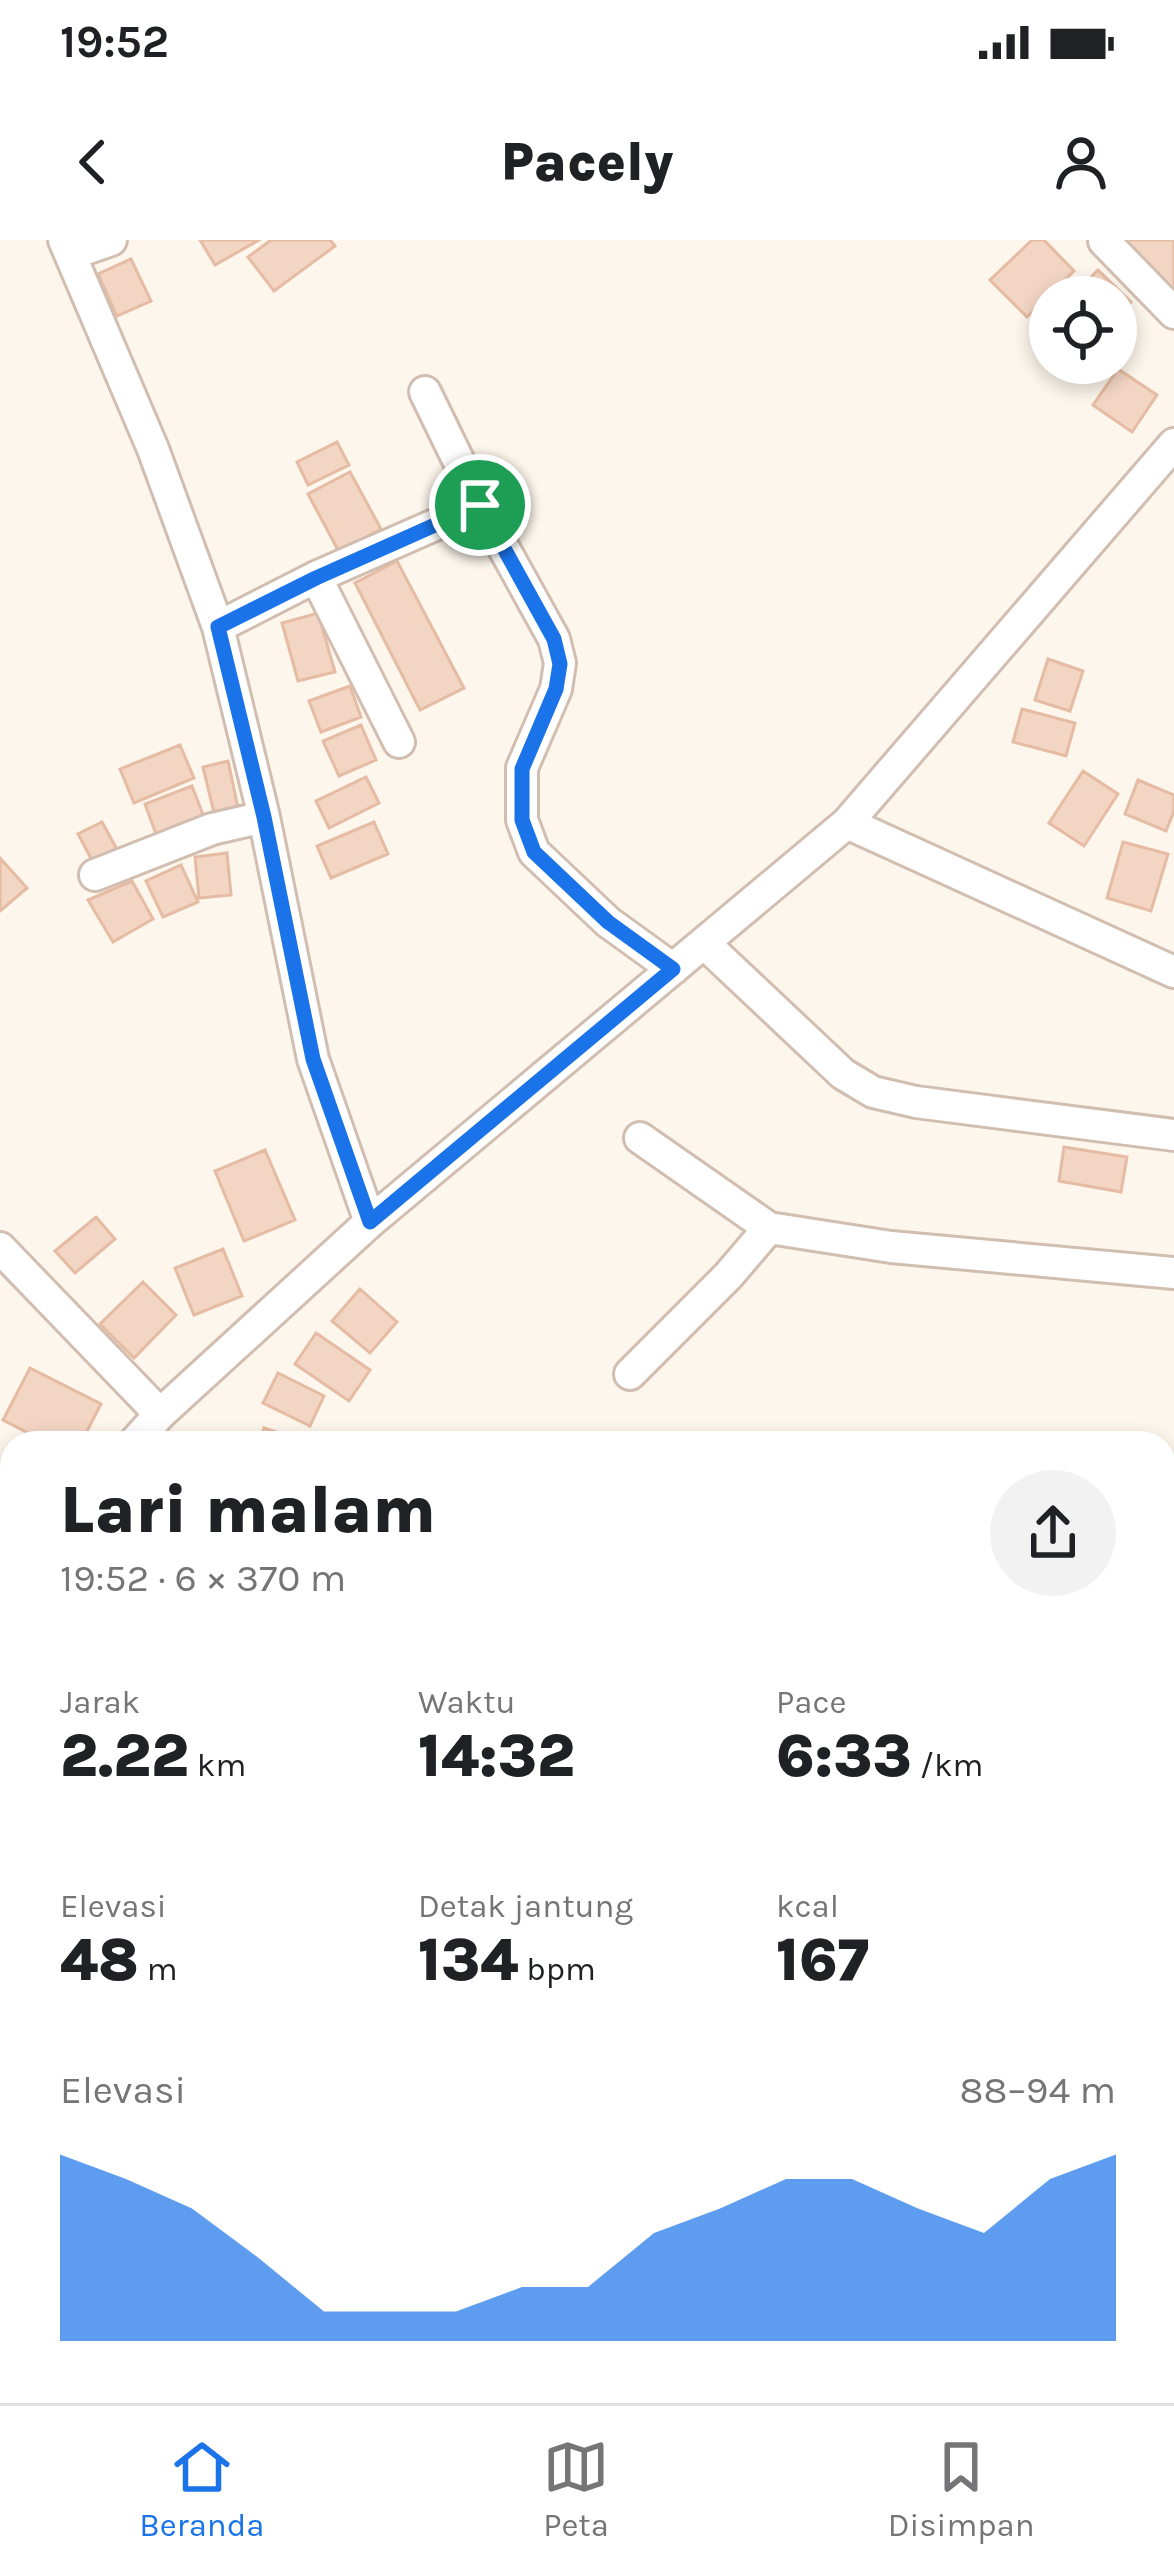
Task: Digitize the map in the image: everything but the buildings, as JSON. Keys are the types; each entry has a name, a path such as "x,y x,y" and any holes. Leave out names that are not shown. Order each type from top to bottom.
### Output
{"street":[{"path":"111,240 68,247 153,449 218,627 264,817 313,1059 370,1222"},
{"path":"1104,242 1174,313"},
{"path":"425,392 554,639 560,664 556,689 522,769 522,820 534,852 608,922 673,969"},
{"path":"145,1431 370,1222 847,823 1174,443"},
{"path":"218,627 480,505"},
{"path":"316,578 399,742"},
{"path":"95,874 212,829 264,817"},
{"path":"847,823 1174,972"},
{"path":"704,944 843,1074 874,1092 916,1102 1174,1135"},
{"path":"640,1138 770,1228 891,1247 1174,1273"},
{"path":"630,1374 770,1228"},
{"path":"0,1248 160,1414"}],"route":[{"path":"480,505 554,639 560,664 556,689 522,769 522,820 534,852 608,922 673,969 370,1222 313,1059 264,817 218,627 480,505"}]}
